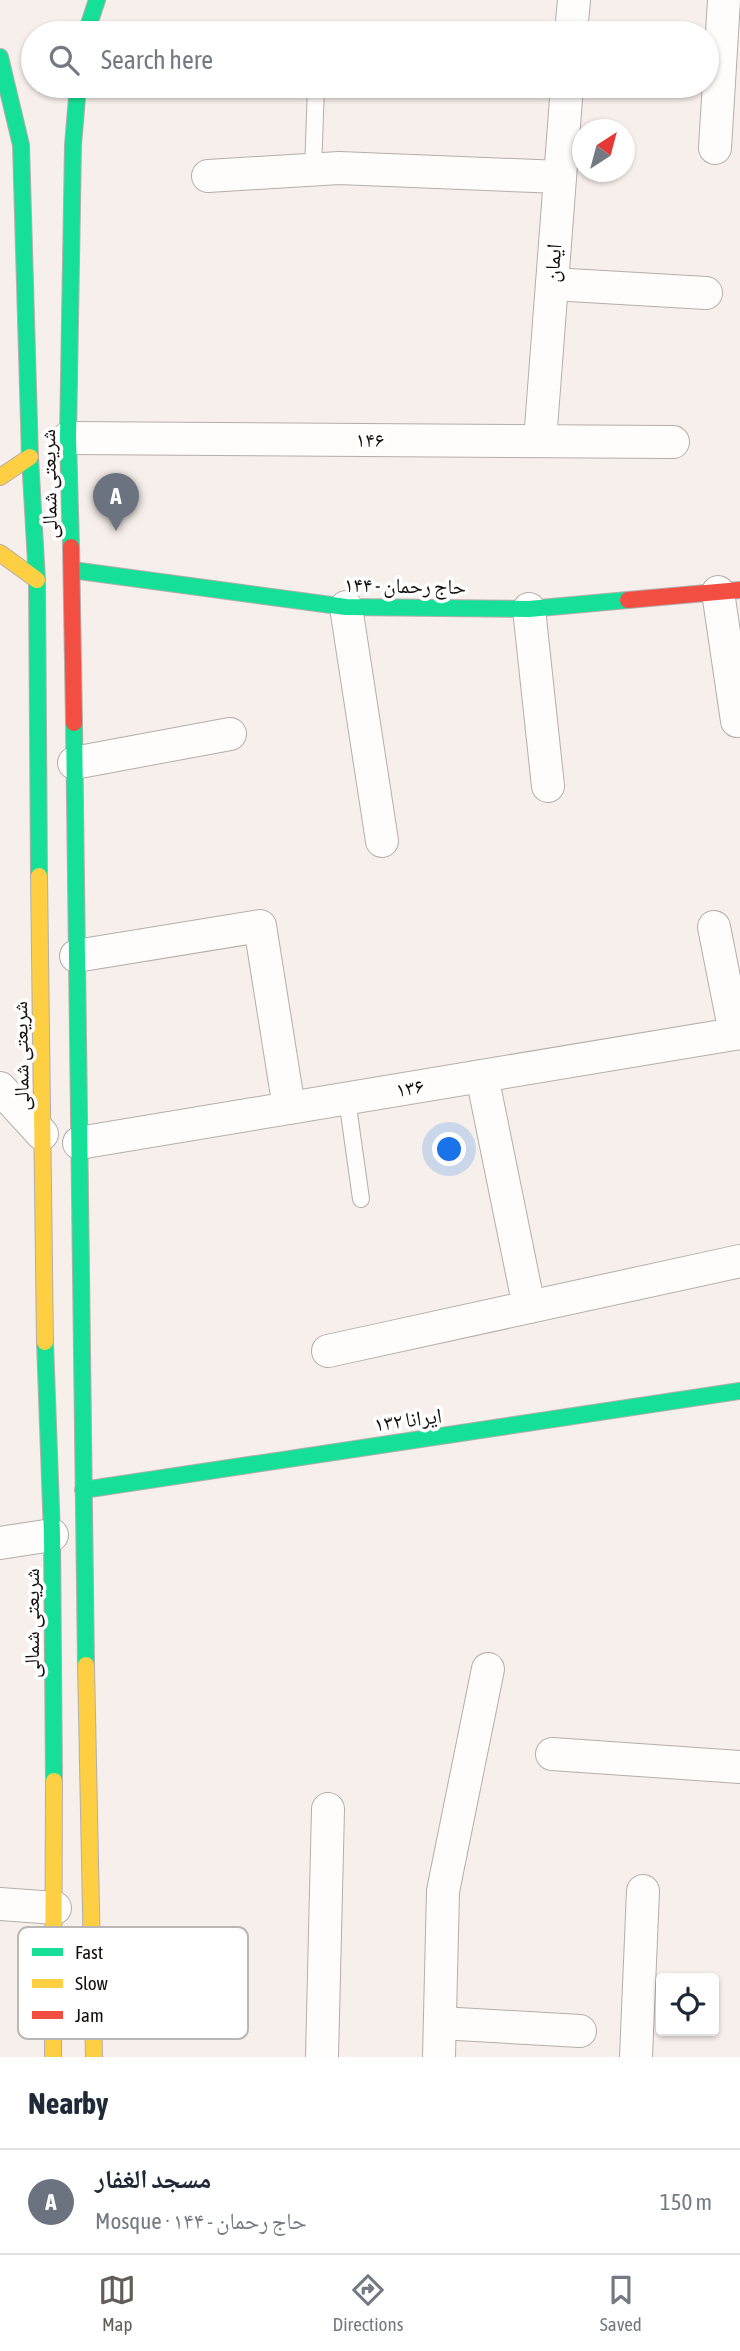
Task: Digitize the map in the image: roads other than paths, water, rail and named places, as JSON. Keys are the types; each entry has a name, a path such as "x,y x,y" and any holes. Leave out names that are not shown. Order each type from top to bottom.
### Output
{"main road":[{"path":"90,21 97,0"},
{"name":"شریعتی شمالی","path":"0,57 21,145 30,457 37,580 43,1297 52,1535 55,1927"},
{"name":"شریعتی شمالی","path":"77,98 73,145 68,438 91,1927"},
{"path":"0,477 30,457"},
{"path":"0,554 37,580"},
{"name":"حاج رحمان - ۱۴۴","path":"72,570 346,607 529,608 729,591"},
{"name":"ایرانا ۱۳۲","path":"83,1490 740,1391"},
{"name":"شریعتی شمالی","path":"53,2039 53,2057"},
{"name":"شریعتی شمالی","path":"93,2039 93,2057"}],"street":[{"path":"572,21 574,0"},
{"path":"719,82 724,0"},
{"name":"ایمان","path":"540,441 566,98"},
{"path":"715,148 718,98"},
{"path":"208,176 340,168 560,177"},
{"path":"552,284 705,293"},
{"name":"۱۴۶","path":"68,438 673,442"},
{"path":"729,591 737,721 740,720"},
{"path":"346,607 382,841"},
{"path":"529,608 548,786"},
{"path":"74,763 230,734"},
{"path":"76,956 260,926 289,1108"},
{"path":"714,927 738,1033"},
{"name":"۱۳۶","path":"79,1143 738,1033"},
{"path":"482,1076 530,1307"},
{"path":"0,1088 42,1134"},
{"path":"328,1352 740,1261"},
{"path":"0,1544 52,1535"},
{"path":"439,2057 443,1891 488,1669"},
{"path":"552,1754 740,1767"},
{"path":"322,2057 328,1809"},
{"path":"636,2057 643,1891"},
{"path":"0,1904 55,1908"},
{"path":"440,2023 580,2031"}],"lane":[{"path":"313,170 316,98"},
{"path":"347,1099 361,1199"}],"place":[{"name":"مسجد الغفار","path":"116,531"}]}
